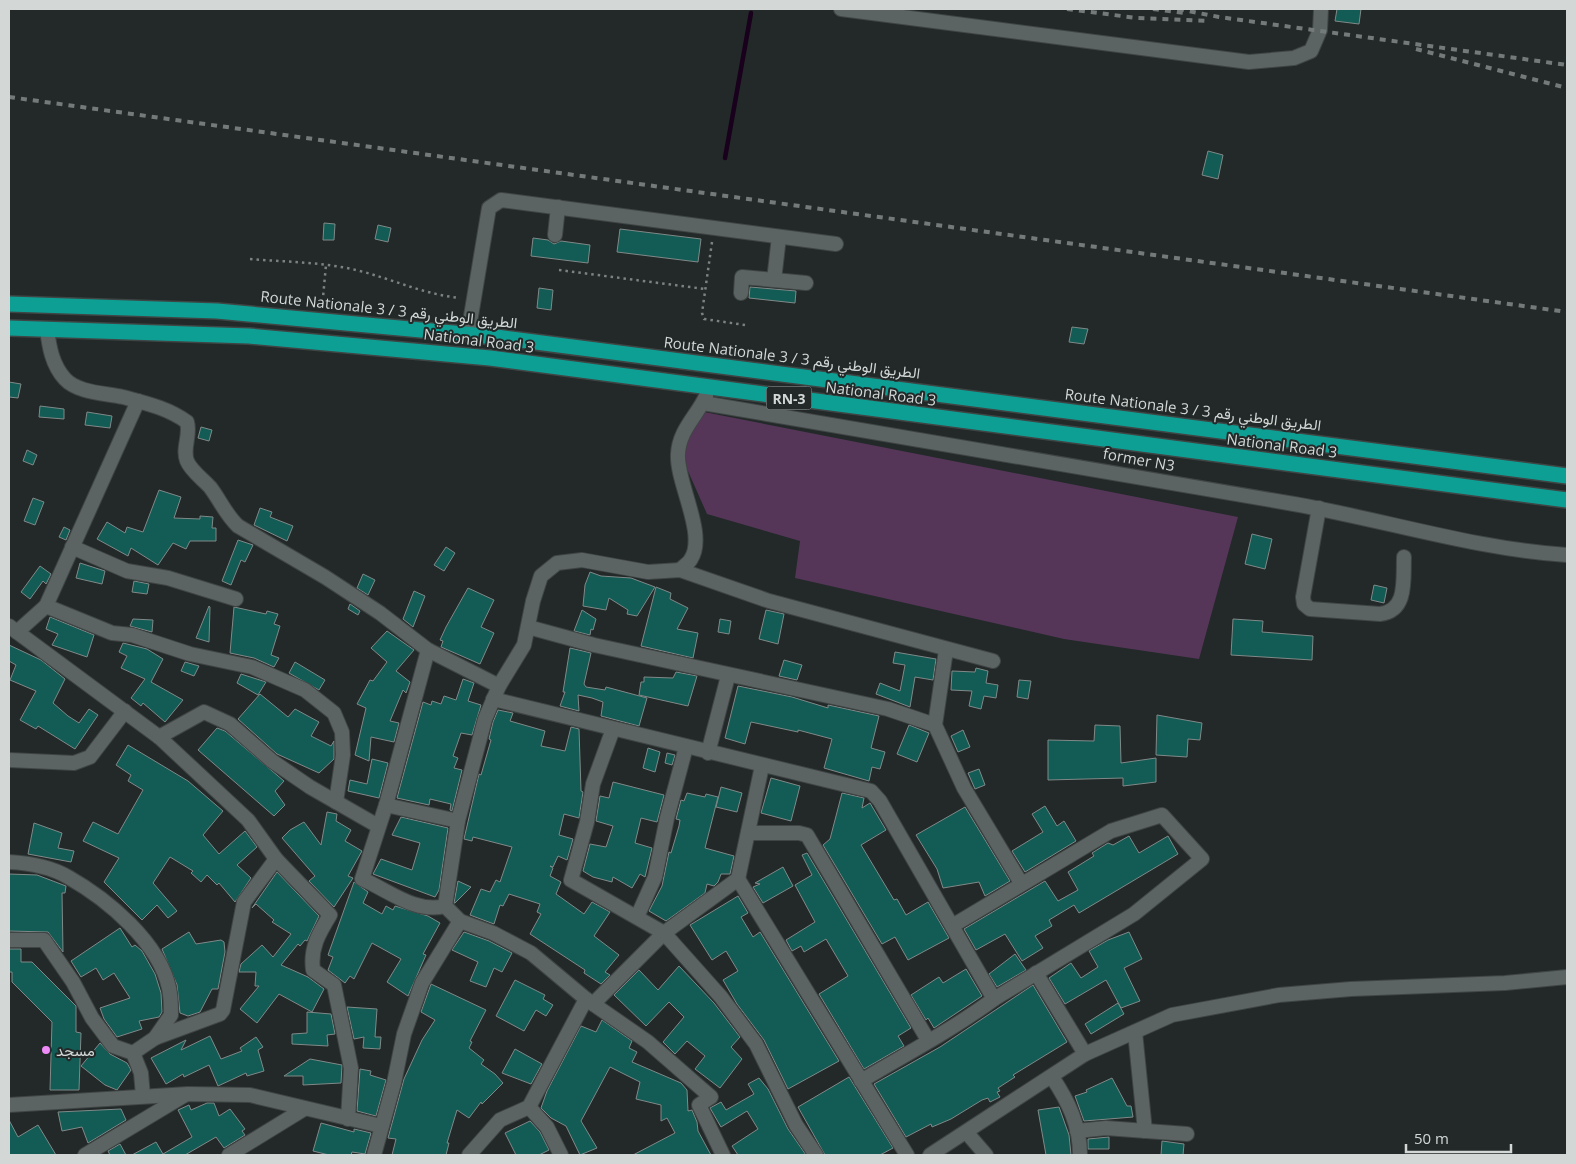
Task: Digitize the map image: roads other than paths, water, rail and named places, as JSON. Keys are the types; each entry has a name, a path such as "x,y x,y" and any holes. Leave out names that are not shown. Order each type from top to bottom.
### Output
{"highway":[{"name":"Route Nationale 3 / الطريق الوطني رقم 3","path":"9,304 217,311 321,319 468,334 798,375 1567,476"},
{"name":"National Road 3","path":"9,328 140,331 324,341 490,358 1567,500"},
{"path":"794,399 798,375"}],"street":[{"path":"841,9 1249,62 1294,58 1311,51 1320,30 1321,9"},
{"path":"468,334 489,208 501,200 836,244"},
{"path":"555,235 558,207"},
{"path":"774,280 779,237"},
{"path":"741,293 742,277 806,284"},
{"path":"47,329 50,352 65,379 77,387 138,401 175,413 187,422 189,436 185,452 187,462 210,487 229,518 238,526 380,613 428,650 496,693 613,729 871,791 880,801 994,999"},
{"path":"680,570 692,558 695,543 691,507 679,477 678,453 684,430 703,403 710,388"},
{"path":"138,401 46,606 13,629 159,737 248,820 276,859 330,914 313,945 311,957 313,970 334,985 351,1068 348,1119"},
{"name":"former N3","path":"703,403 1010,453 1319,508 1499,546 1567,555"},
{"path":"1319,508 1303,597 1304,604 1310,609 1380,614 1391,611 1402,598 1404,557"},
{"path":"72,547 127,571 168,578 236,599"},
{"path":"445,906 458,821 496,693 524,645 533,601 541,576 558,563 582,560 648,572 680,570 769,601 946,650 993,661"},
{"path":"46,606 112,633 132,635 190,654 252,667 305,690 334,713 342,732 343,755 336,802"},
{"path":"528,627 594,645 728,676 888,709 935,725"},
{"path":"428,650 386,805 362,879 402,900 432,910 445,906"},
{"path":"946,650 935,725 964,788 1021,883"},
{"path":"708,753 728,676"},
{"path":"9,760 74,762 90,757 125,710"},
{"path":"159,737 204,712 230,724 272,761 378,826"},
{"path":"613,729 594,784 582,842 571,880 664,933 721,997 756,1044 796,1125 816,1155"},
{"path":"637,917 655,877 667,818 686,747"},
{"path":"470,1155 500,1120 529,1107 589,1002 664,933 738,879 762,766"},
{"path":"386,805 458,821"},
{"path":"861,1081 928,1040 961,1023 994,999 1134,914 1202,859 1162,815 1111,831 1021,883 952,926"},
{"path":"748,833 799,832 807,835 928,1040"},
{"path":"133,1053 155,1038 220,1014 223,1010 244,902 276,859"},
{"path":"9,862 26,863 67,876 112,907 130,923 158,960 169,988 172,1015 155,1038"},
{"path":"738,879 907,1155"},
{"path":"445,906 460,921 493,934 531,953 589,1002 648,1042 711,1098 699,1105 723,1155"},
{"path":"374,1155 380,1126 394,1083 404,1034 422,983 460,921"},
{"path":"9,940 44,940 73,982 92,1018 113,1046 133,1053 141,1073 142,1096"},
{"path":"1036,973 1085,1054"},
{"path":"930,1155 953,1148 967,1133 1085,1054 1172,1015 1280,995 1351,989 1505,983 1567,977"},
{"path":"1135,1032 1145,1131"},
{"path":"1052,1077 1069,1103 1077,1131 1080,1155"},
{"path":"9,1105 188,1094 250,1095 380,1126"},
{"path":"85,1155 188,1094"},
{"path":"529,1107 548,1127 561,1155"},
{"path":"229,1155 304,1109"},
{"path":"1077,1131 1106,1128 1188,1134"},
{"path":"967,1133 986,1155"}],"waterway":[{"path":"725,158 751,13"}],"railway":[{"path":"1067,9 1137,18 1210,21"},
{"path":"1153,9 1185,13"},
{"path":"1178,9 1219,17 1567,65"},
{"path":"1416,49 1567,88"},
{"path":"9,97 1567,312"}],"place":[{"name":"مسجد","path":"46,1050"}]}
